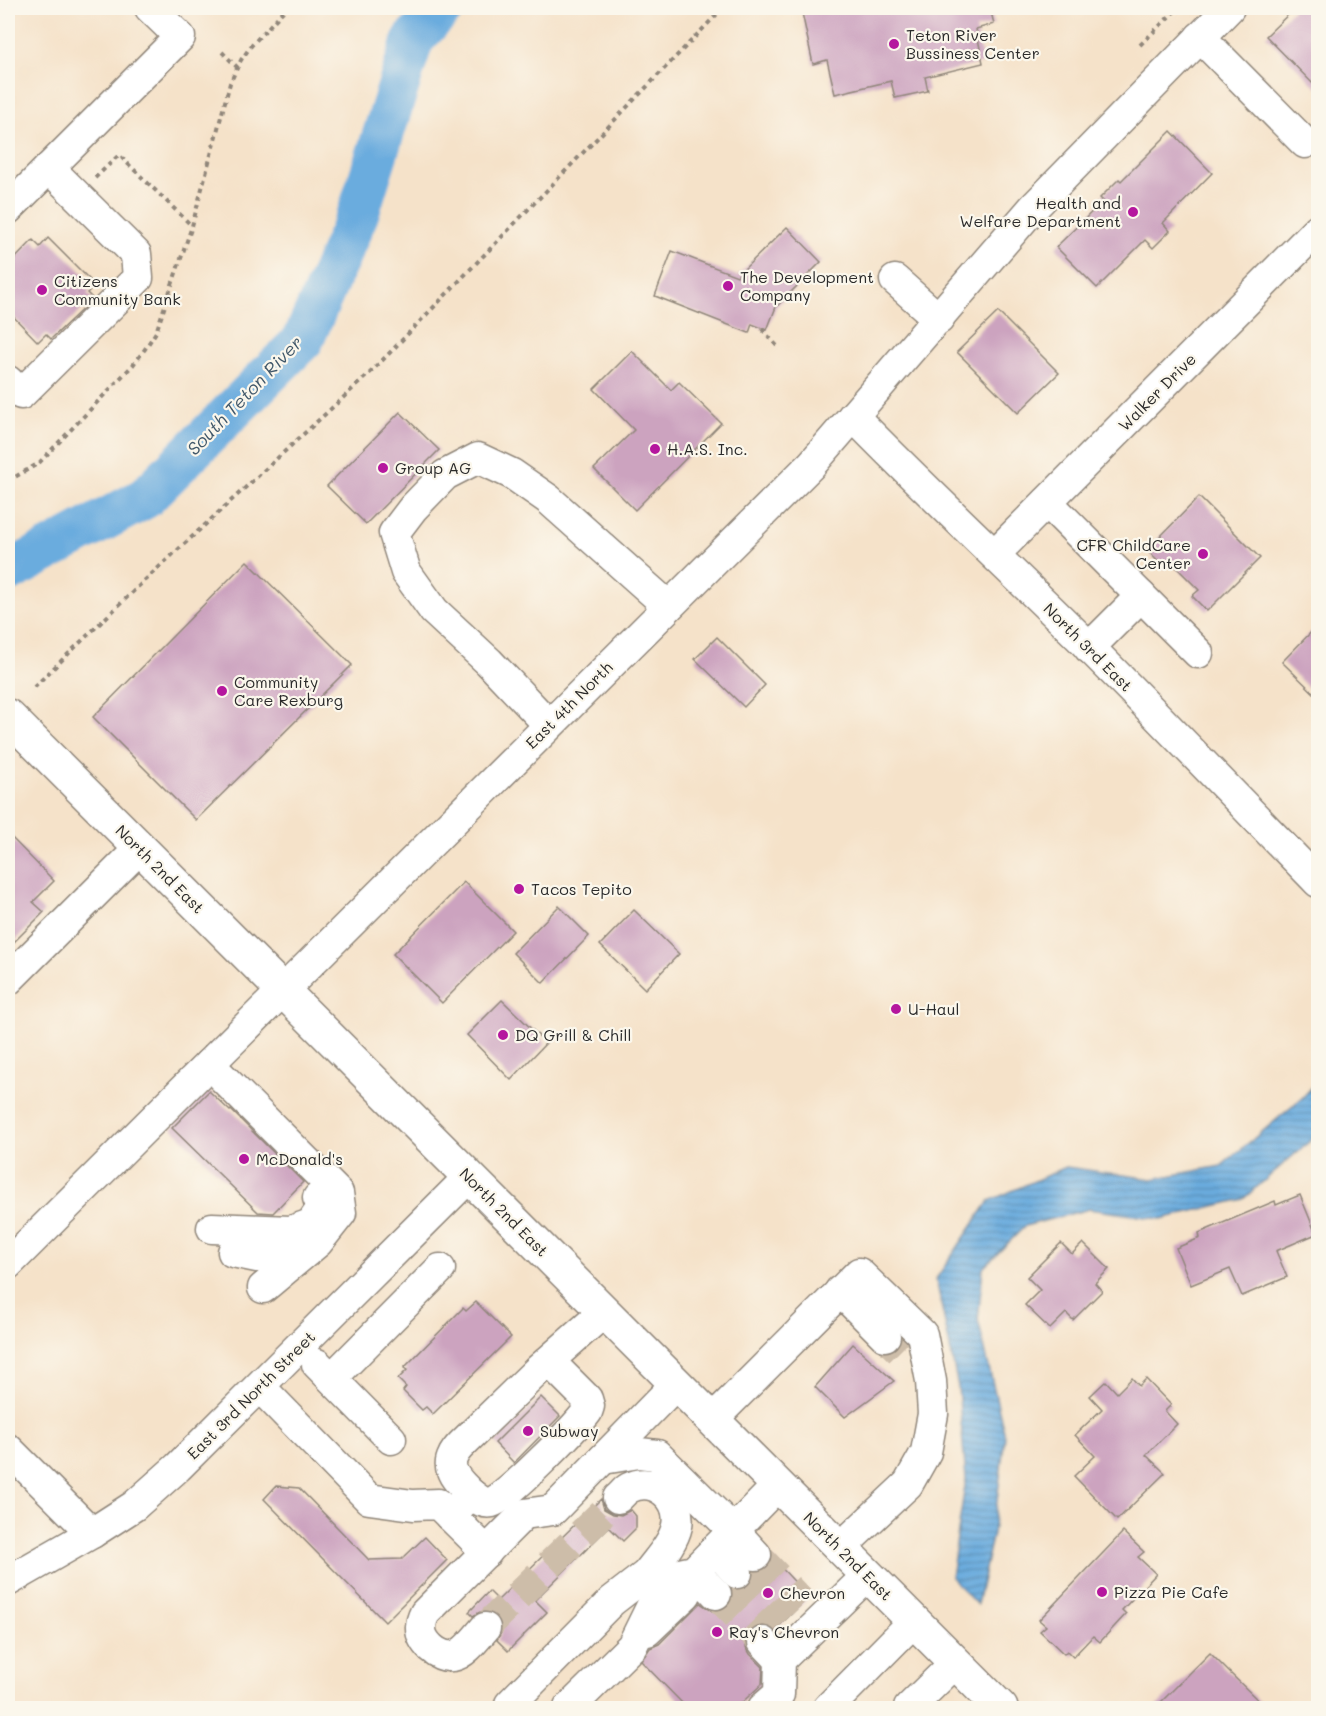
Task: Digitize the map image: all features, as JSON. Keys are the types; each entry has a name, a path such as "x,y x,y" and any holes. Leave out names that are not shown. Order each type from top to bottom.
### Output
{"main road":[{"name":"North 2nd East","path":"8,716 1001,1708"}],"street":[{"path":"8,209 180,37 150,8"},
{"name":"East 4th North","path":"8,1264 812,465 1033,208 1229,8"},
{"path":"1200,38 1305,143"},
{"path":"14,388 138,278 136,254 49,168"},
{"name":"Walker Drive","path":"995,554 1318,229"},
{"path":"895,279 939,319"},
{"name":"North 3rd East","path":"853,416 904,469 995,554 1313,867"},
{"path":"549,724 489,662 434,611 406,572 394,533 413,508 445,475 478,458 512,474 548,499 668,606"},
{"path":"1047,502 1198,653"},
{"path":"1089,648 1141,596"},
{"path":"8,980 140,849"},
{"path":"204,1068 310,1185 323,1206 311,1224 280,1255 257,1257 233,1252"},
{"path":"204,1068 338,1193 341,1213 318,1242 263,1288"},
{"name":"East 3rd North Street","path":"8,1581 134,1506 170,1475 301,1347 469,1177"},
{"path":"212,1228 291,1231 311,1224"},
{"path":"332,1378 440,1269"},
{"path":"712,1420 859,1273 922,1334 931,1381 933,1414 926,1452 908,1484 840,1548"},
{"path":"840,1292 931,1381"},
{"path":"549,1361 587,1399 589,1406 587,1412 513,1488 498,1500 489,1503 481,1502 457,1479 450,1467 452,1456 537,1371 604,1312"},
{"path":"301,1347 391,1439"},
{"path":"438,1600 468,1592 496,1571 676,1384"},
{"path":"260,1387 369,1499 438,1504 487,1552"},
{"path":"8,1449 92,1533"},
{"path":"603,1459 639,1453 657,1455 746,1564"},
{"path":"569,1708 686,1594 669,1574 678,1523 677,1509 670,1496 658,1487 643,1485 629,1488 618,1498"},
{"path":"514,1708 510,1704 612,1601 669,1574 725,1540 778,1485"},
{"path":"450,1516 471,1494"},
{"path":"485,1628 465,1649 453,1656 440,1654 424,1642 420,1628 425,1613 524,1515 553,1510"},
{"path":"669,1574 716,1594"},
{"path":"779,1704 792,1631 868,1575"},
{"path":"828,1708 914,1621"},
{"path":"909,1708 955,1663"}],"path":[{"path":"34,687 144,581 372,371 723,8"},
{"path":"1140,45 1178,8"},
{"path":"222,52 238,68"},
{"path":"94,179 119,154 192,226"},
{"path":"762,329 777,346"}],"water":[{"path":"1318,1081 1318,1134 1243,1199 1161,1219 1089,1209 1025,1226 983,1268 978,1320 1005,1436 993,1533 977,1605 951,1577 966,1479 958,1387 936,1279 989,1201 1066,1167 1152,1179 1221,1166 1300,1100"}],"building":[{"name":"Teton River Bussiness Center","path":"801,8 990,8 994,24 976,29 983,63 925,77 928,91 895,98 891,81 835,94 827,60 813,64"},
{"path":"1295,8 1318,8 1318,89 1266,36"},
{"name":"Health and Welfare Department","path":"1171,131 1212,173 1163,223 1170,231 1153,248 1145,240 1097,288 1056,247 1103,201 1100,198 1119,179 1121,181"},
{"name":"The Development Company","path":"787,227 821,262 776,307 767,330 752,324 749,333 655,296 672,251 737,276"},
{"path":"48,238 95,285 87,293 93,299 51,339 46,334 38,342 8,311 8,266 33,240 40,247"},
{"path":"998,312 1059,373 1018,413 957,352"},
{"name":"H.A.S. Inc.","path":"632,351 671,390 679,382 721,423 635,510 594,469 634,430 594,389"},
{"name":"Group AG","path":"400,412 439,450 366,524 327,486"},
{"name":"CFR ChildCare Center","path":"1199,497 1260,558 1207,611 1192,596 1199,590 1172,563 1165,569 1147,550"},
{"name":"Community Care Rexburg","path":"247,561 352,665 196,820 93,717"},
{"path":"1318,625 1318,697 1282,662"},
{"path":"717,637 765,685 744,707 695,659"},
{"path":"8,834 54,881 33,902 44,912 8,948"},
{"path":"464,882 513,931 442,1003 393,954"},
{"path":"559,906 589,936 543,983 513,953"},
{"path":"634,910 679,954 645,989 600,945"},
{"name":"DQ Grill & Chill","path":"502,1000 546,1043 511,1080 467,1035"},
{"path":"209,1091 303,1182 273,1213 258,1212 172,1128"},
{"path":"1300,1195 1316,1234 1276,1251 1287,1277 1242,1296 1230,1269 1191,1285 1176,1248 1200,1238 1199,1233 1275,1201 1276,1205"},
{"path":"1061,1243 1072,1254 1083,1243 1109,1269 1095,1283 1102,1291 1073,1320 1066,1313 1050,1329 1025,1305 1040,1290 1027,1277"},
{"path":"476,1302 511,1337 433,1414 426,1407 422,1410 403,1391 406,1387 398,1379 407,1370 404,1368 463,1308 466,1311"},
{"path":"853,1344 894,1381 845,1417 815,1387"},
{"path":"1132,1378 1139,1386 1146,1379 1171,1405 1165,1411 1177,1424 1146,1455 1165,1473 1117,1520 1074,1476 1095,1456 1075,1435 1102,1409 1090,1396 1106,1381 1117,1393"},
{"name":"Subway","path":"541,1397 560,1416 514,1463 495,1443"},
{"path":"276,1486 299,1488 369,1560 402,1559 425,1537 447,1560 385,1622 264,1499"},
{"path":"601,1499 604,1509 613,1514 621,1515 631,1510 636,1516 636,1528 623,1541 609,1527 535,1600 547,1612 508,1651 497,1640 502,1631 497,1615 488,1611 473,1616 469,1612 489,1591 498,1600"},
{"name":"Pizza Pie Cafe","path":"1123,1532 1144,1552 1138,1557 1156,1574 1122,1610 1126,1614 1100,1642 1093,1636 1073,1657 1067,1651 1064,1654 1040,1631 1046,1626 1039,1620"},
{"name":"Ray's Chevron","path":"773,1559 809,1597 775,1630 760,1625 752,1629 747,1637 746,1647 763,1667 762,1684 736,1708 687,1708 641,1661 650,1648 659,1644 700,1603 712,1611 721,1611 727,1607 732,1599 733,1590 741,1590 748,1586 753,1579 754,1572 767,1568"},
{"path":"1210,1653 1229,1672 1266,1708 1155,1708"}],"waterway":[{"name":"South Teton River","path":"8,572 145,498 303,340 358,214 413,40 443,8"}],"tunnel":[{"path":"885,1336 900,1351"},
{"path":"485,1628 618,1498"},
{"path":"756,1555 803,1604"},
{"path":"737,1573 784,1622"},
{"path":"716,1594 763,1642"}],"place":[{"name":"Teton River Bussiness Center","path":"894,44"},
{"name":"Health and Welfare Department","path":"1133,212"},
{"name":"The Development Company","path":"728,286"},
{"name":"Citizens Community Bank","path":"42,290"},
{"name":"H.A.S. Inc.","path":"655,449"},
{"name":"Group AG","path":"383,468"},
{"name":"CFR ChildCare Center","path":"1203,554"},
{"name":"Community Care Rexburg","path":"222,691"},
{"name":"Tacos Tepito","path":"519,889"},
{"name":"U-Haul","path":"896,1009"},
{"name":"DQ Grill & Chill","path":"503,1035"},
{"name":"McDonald's","path":"244,1159"},
{"name":"Subway","path":"528,1431"},
{"name":"Pizza Pie Cafe","path":"1102,1592"},
{"name":"Chevron","path":"768,1593"},
{"name":"Ray's Chevron","path":"717,1632"}]}
